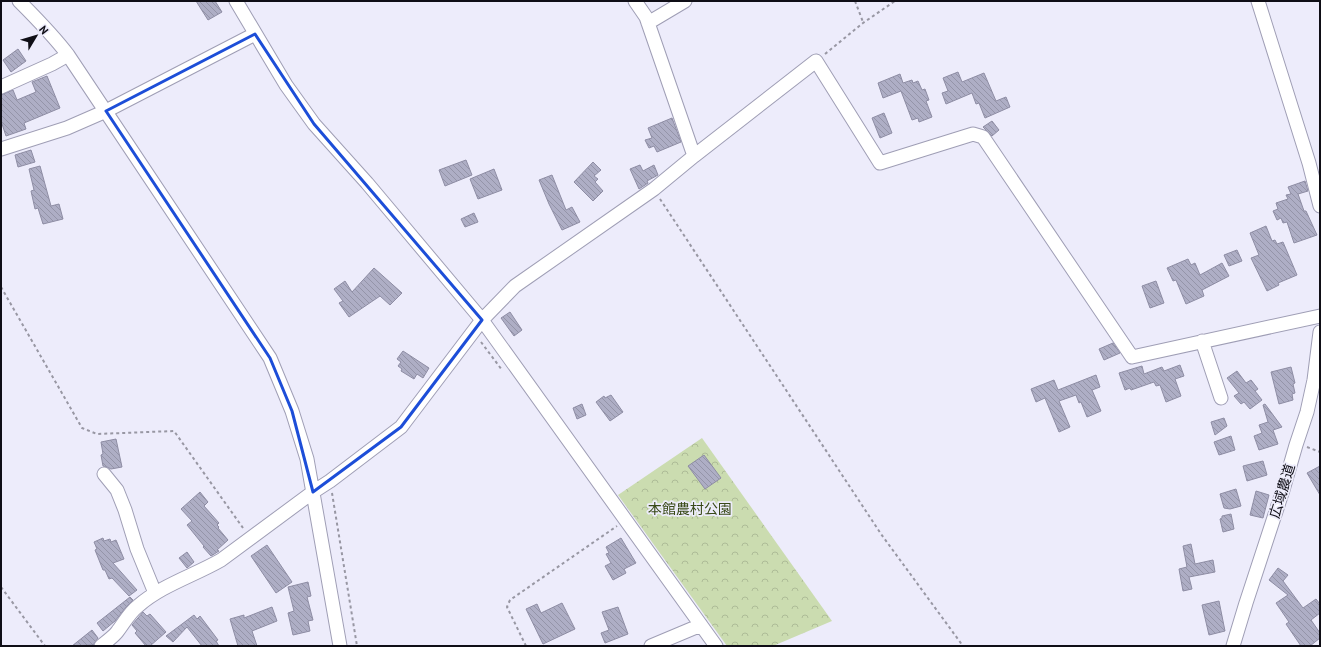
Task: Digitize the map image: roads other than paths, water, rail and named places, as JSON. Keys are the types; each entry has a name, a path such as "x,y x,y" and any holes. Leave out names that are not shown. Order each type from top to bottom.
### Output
{"street":[{"path":"19,1 60,43 270,358 292,411 307,459 340,646"},
{"path":"236,1 286,85 314,124 367,183 482,320 716,646"},
{"path":"635,1 646,17 694,156"},
{"path":"648,23 685,1"},
{"path":"1258,1 1310,163 1320,206"},
{"path":"1,149 67,128 106,111 255,34"},
{"path":"1,87 52,64 68,55"},
{"path":"101,646 116,633 136,607 155,592 211,565 330,481 401,426 482,320 515,286 654,190 694,156 816,61 880,163 973,134 983,137 1132,357 1320,316"},
{"name":"広域農道","path":"1233,646 1284,490 1296,445 1307,412 1314,380 1320,332"},
{"path":"1202,341 1221,398"},
{"path":"104,474 117,490 155,592"},
{"path":"651,646 700,625"}],"park label":[{"name":"本館農村公園","path":"690,509"}]}
